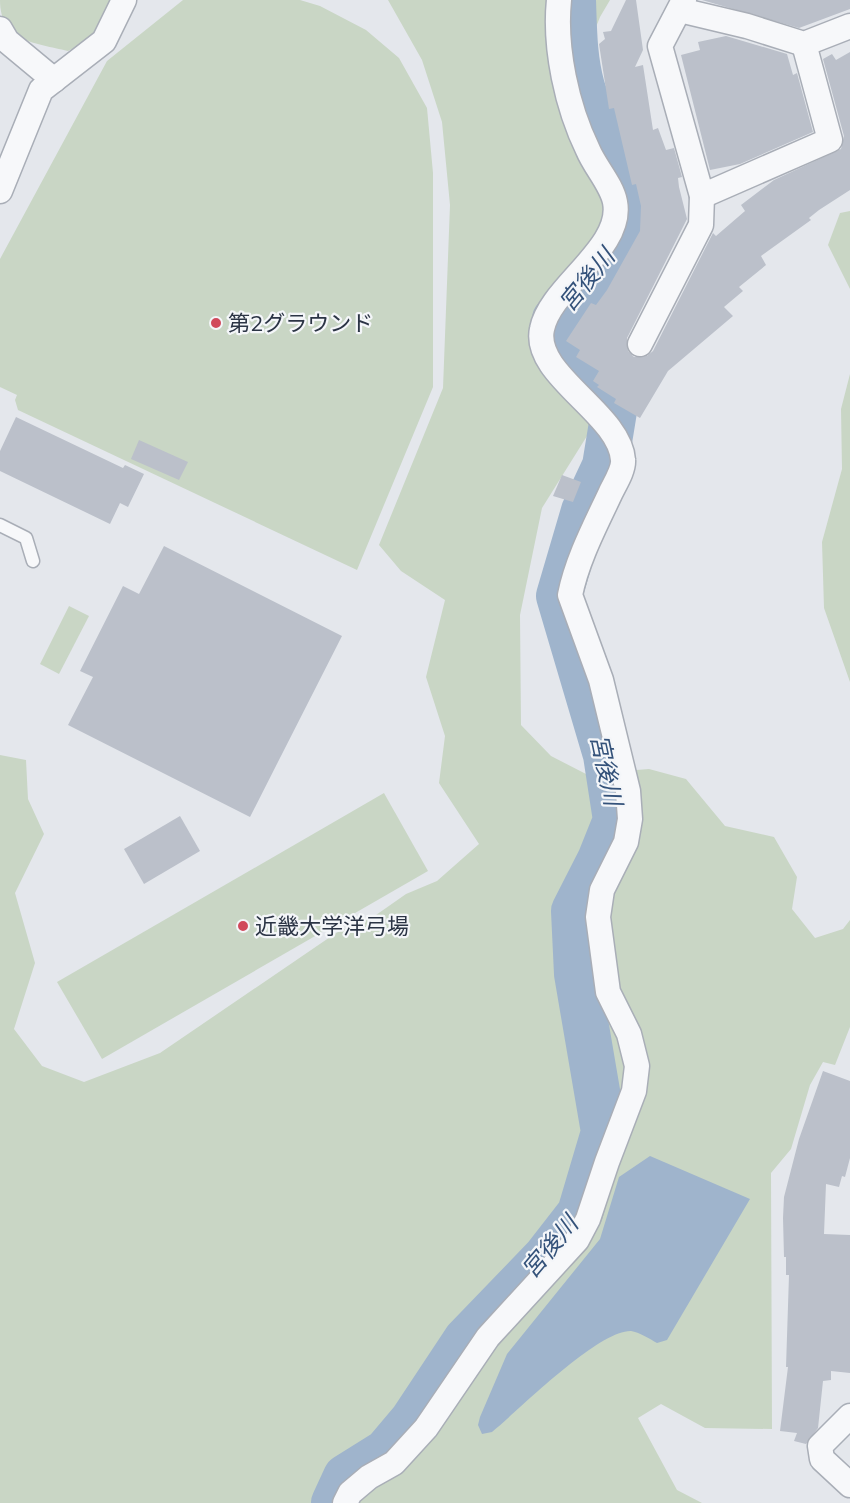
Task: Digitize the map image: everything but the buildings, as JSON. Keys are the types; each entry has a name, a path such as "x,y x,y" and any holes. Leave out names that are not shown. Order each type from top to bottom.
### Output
{"street":[{"path":"0,191 41,90 104,41 124,0"},
{"path":"345,1503 350,1492 369,1477 394,1463 426,1428 488,1337 577,1240 588,1218 606,1162 634,1091 637,1066 629,1034 608,992 598,917 602,890 626,842 630,819 628,791 601,680 570,595 592,533 623,462 618,442 603,420 561,377 544,351 541,331 546,314 605,239 616,219 615,201 587,150 566,84 558,43 559,0"},
{"path":"640,344 701,225 702,196 660,46 682,5 804,44 850,26"},
{"path":"0,29 7,41 54,80"},
{"path":"702,196 830,140 804,44"},
{"path":"850,1416 820,1446 822,1459 850,1485"}],"lane":[{"path":"0,525 26,538 33,561"}],"green space":[{"path":"0,0 110,0 95,37 68,51 32,42 13,32 6,25"},
{"name":"第2グラウンド","path":"183,0 300,0 320,6 366,30 399,58 427,108 433,173 433,387 357,570 18,410 15,400 17,395 0,387 0,259 107,61"},
{"path":"388,0 551,0 608,208 605,221 572,269 537,307 533,324 537,354 592,428 542,508 520,615 521,725 551,756 586,774 649,769 686,779 725,826 774,837 797,877 792,909 815,938 843,929 850,920 850,1027 835,1065 823,1062 810,1085 791,1149 771,1173 772,1429 705,1428 661,1404 638,1418 677,1490 702,1503 0,1503 0,755 26,760 28,799 44,834 15,893 35,963 14,1029 42,1066 84,1082 160,1053 336,933 376,915 406,894 437,881 479,844 439,783 445,736 426,677 445,600 401,571 379,545 443,388 450,205 442,122 422,60"},
{"path":"580,0 610,0 590,42 581,39 578,8"},
{"path":"850,211 850,289 828,245 840,213"},
{"path":"850,374 850,682 824,608 822,542 842,469 841,409"},
{"path":"69,606 89,616 59,674 40,664"},
{"name":"近畿大学洋弓場","path":"384,793 428,871 102,1059 57,982"}],"water":[{"path":"650,1156 750,1199 667,1340 657,1343 631,1331 617,1334 599,1343 559,1373 492,1432 482,1434 478,1425 480,1417 507,1354 600,1239 619,1177"}],"waterway":[{"name":"宮後川","path":"334,1503 346,1477 386,1452 413,1420 466,1340 545,1258 580,1213 604,1132 577,974 574,911 600,860 616,820 606,755 559,596 584,511 605,466 614,411 577,377 555,343 555,319 587,287 617,247 625,233 629,220 629,209 625,193 579,76 573,0"}],"place":[{"name":"第2グラウンド","path":"216,323"},
{"name":"近畿大学洋弓場","path":"243,926"}]}
